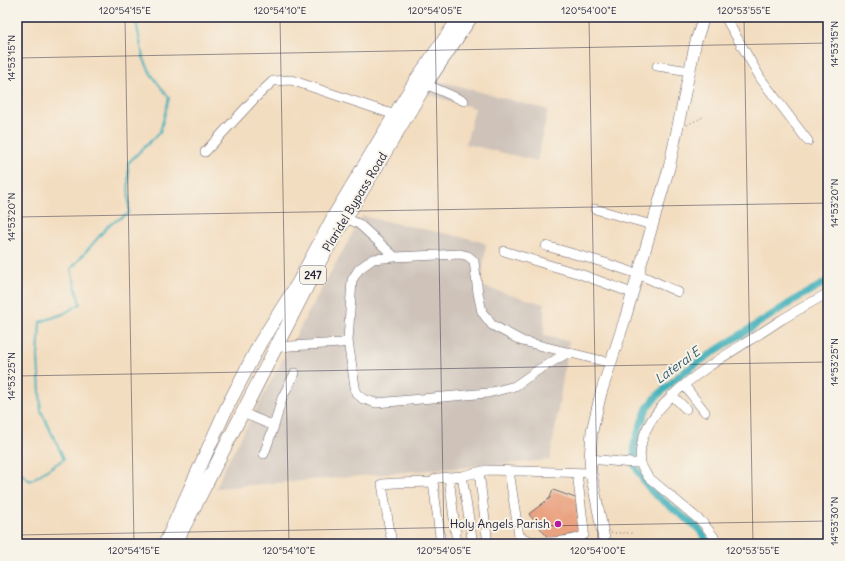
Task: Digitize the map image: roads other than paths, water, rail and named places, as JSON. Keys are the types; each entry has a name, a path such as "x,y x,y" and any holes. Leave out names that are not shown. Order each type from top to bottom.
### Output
{"highway":[{"name":"Plaridel Bypass Road","path":"165,544 227,407 260,344 461,17"},
{"name":"Plaridel Bypass Road","path":"175,544 320,261 340,216 395,115 421,82"},
{"path":"227,407 243,413"}],"main road":[{"path":"604,538 591,473 590,459 592,431 598,402 669,168 696,41 704,17"}],"street":[{"path":"726,17 761,79 808,141"},
{"path":"657,66 690,71"},
{"path":"205,152 273,80 291,80 395,115"},
{"path":"421,82 464,101"},
{"path":"595,209 652,225"},
{"path":"340,216 359,224 395,257"},
{"path":"546,246 638,274 678,292"},
{"path":"504,251 549,266 580,274 632,293"},
{"path":"569,352 538,370 515,386 488,393 376,403 363,399 356,393 348,341 352,280 359,269 373,259 460,254 468,256 474,261 482,312 492,325 522,340 569,352 611,363"},
{"path":"637,463 641,451 642,439 650,422 658,410 672,395 724,355 780,320 828,293"},
{"path":"275,348 341,343 348,341"},
{"path":"264,454 282,398 295,373"},
{"path":"684,385 705,412"},
{"path":"672,395 686,409"},
{"path":"243,413 274,426"},
{"path":"590,459 637,463 648,477 703,523 714,537 716,544"},
{"path":"392,544 382,484 433,482 435,479 497,470 591,473"},
{"path":"509,471 519,536 524,539 553,542 582,537 584,535 577,473"},
{"path":"479,472 488,544"},
{"path":"462,476 473,544"},
{"path":"449,477 457,544"},
{"path":"433,482 441,544"}],"waterway":[{"path":"17,470 30,481 64,459 41,411 38,357 40,322 63,314 80,304 71,269 109,225 129,213 128,163 160,132 169,98 151,74 143,57 136,21 166,17"},
{"name":"Lateral E","path":"709,544 699,529 652,492 635,466 634,445 647,408 658,395 680,375 801,296 828,281"}],"place":[{"name":"Holy Angels Parish","path":"558,524"}]}
